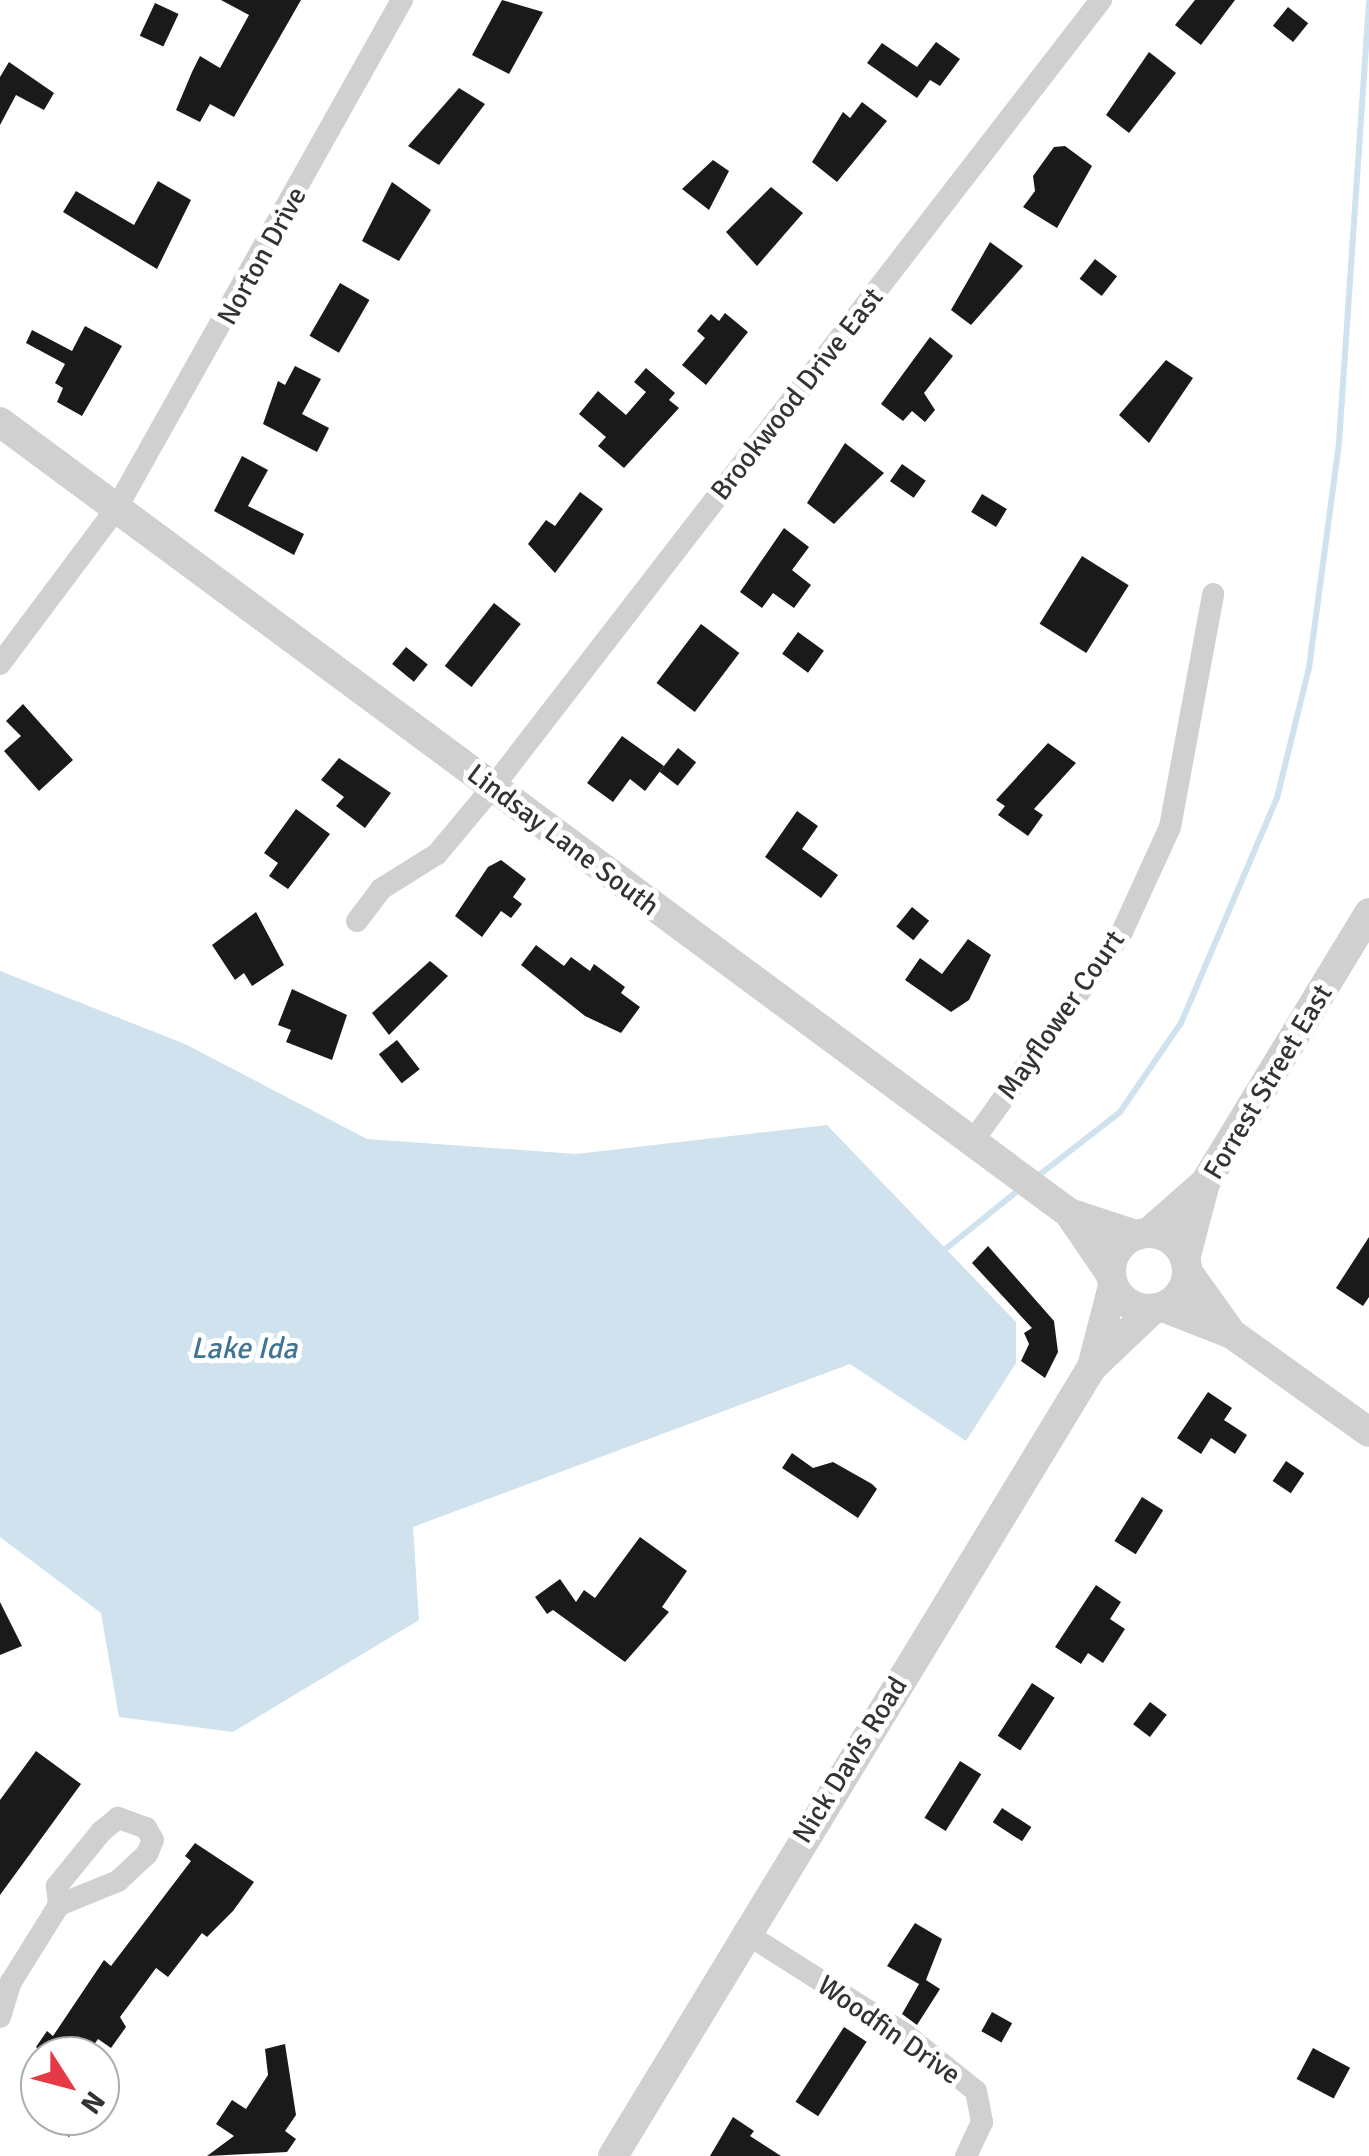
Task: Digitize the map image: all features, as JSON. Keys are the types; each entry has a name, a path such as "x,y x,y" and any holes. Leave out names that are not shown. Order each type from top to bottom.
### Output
{"street":[{"name":"Norton Drive","path":"0,664 116,509 402,0"},
{"name":"Brookwood Drive East","path":"357,921 381,889 437,854 493,787 1100,0"},
{"name":"Lindsay Lane South","path":"0,422 1069,1213 1142,1234"},
{"name":"Mayflower Court","path":"973,1141 1122,932 1170,826 1213,594"},
{"name":"Forrest Street East","path":"1186,1264 1204,1183 1369,913"},
{"path":"1112,1280 1118,1249 1204,1183"},
{"path":"1069,1213 1131,1305 1157,1308 1232,1334 1369,1432"},
{"path":"1142,1234 1171,1239 1232,1334"},
{"path":"1157,1308 1180,1294 1186,1264"},
{"name":"Nick Davis Road","path":"1092,1368 1112,1280"},
{"name":"Nick Davis Road","path":"613,2156 744,1932 1092,1368 1157,1308"},
{"path":"0,2017 11,1982 59,1905"},
{"name":"Woodfin Drive","path":"744,1932 905,2034 976,2092 982,2122 966,2156"}],"water":[{"name":"Lake Ida","path":"0,971 185,1044 367,1139 576,1154 827,1125 1016,1322 1016,1363 966,1441 850,1364 413,1527 419,1620 233,1732 119,1717 101,1613 0,1537"}],"building":[{"path":"221,0 301,0 234,117 210,104 200,122 176,110 192,72 200,56 220,68 249,15"},
{"path":"502,0 543,12 509,74 472,55"},
{"path":"1195,0 1235,0 1201,45 1175,25"},
{"path":"155,3 179,14 163,47 140,36"},
{"path":"1288,7 1308,23 1293,42 1273,26"},
{"path":"936,42 960,59 940,86 930,80 917,98 867,63 882,43 917,67"},
{"path":"1149,52 1176,73 1129,133 1106,115"},
{"path":"9,62 54,93 44,110 16,95 0,125 0,77"},
{"path":"459,88 485,104 439,165 408,146"},
{"path":"862,102 887,121 837,182 812,162 843,112 850,118"},
{"path":"1065,146 1092,166 1057,228 1023,207 1035,191 1033,176 1054,147"},
{"path":"713,160 729,171 709,210 682,189"},
{"path":"158,181 191,200 157,269 63,212 76,191 134,225"},
{"path":"392,182 431,210 399,261 362,241"},
{"path":"771,187 803,213 757,266 726,232"},
{"path":"990,242 1023,266 971,325 951,310"},
{"path":"1095,259 1117,276 1102,296 1080,279"},
{"path":"340,283 369,300 339,353 310,336"},
{"path":"725,313 748,332 706,385 682,365 705,338 697,331 711,314 719,321"},
{"path":"85,326 122,346 82,416 57,402 63,388 55,383 65,364 26,343 32,330 72,351"},
{"path":"930,337 953,356 924,393 935,410 925,422 912,411 903,421 881,404"},
{"path":"1166,360 1193,378 1149,443 1119,415"},
{"path":"295,366 321,379 302,414 329,428 317,452 263,424 278,381 285,385"},
{"path":"646,368 675,393 669,400 679,408 624,468 598,446 606,437 579,414 598,391 626,415 646,392 634,382"},
{"path":"845,443 884,473 834,524 807,503"},
{"path":"242,456 268,470 248,506 304,534 294,555 214,511"},
{"path":"902,464 926,481 914,498 890,481"},
{"path":"580,492 603,509 555,573 528,544 546,520 555,526"},
{"path":"982,494 1007,509 996,527 971,512"},
{"path":"784,528 809,547 792,570 811,585 794,608 773,593 762,608 740,592"},
{"path":"1082,556 1129,585 1086,653 1040,624"},
{"path":"494,603 521,624 472,687 445,666"},
{"path":"701,624 739,653 695,712 656,683"},
{"path":"798,632 824,651 808,673 782,654"},
{"path":"406,647 428,665 414,682 392,664"},
{"path":"23,704 73,760 39,791 4,751 21,736 6,721"},
{"path":"622,736 664,766 645,791 630,779 613,802 587,783"},
{"path":"1048,743 1076,763 1034,809 1043,815 1028,836 998,815 1005,806 996,800"},
{"path":"678,748 696,762 678,786 660,772"},
{"path":"339,758 391,793 365,828 336,806 344,797 321,780"},
{"path":"296,809 330,834 288,889 269,876 278,863 264,853"},
{"path":"797,811 818,826 802,849 838,875 821,898 765,857"},
{"path":"501,860 526,879 513,897 522,904 511,918 501,911 482,937 455,916 488,867"},
{"path":"912,907 929,921 913,940 896,926"},
{"path":"256,912 284,965 252,986 244,973 235,980 212,945"},
{"path":"968,939 991,955 969,1000 951,1012 905,980 920,958 942,974"},
{"path":"536,945 564,966 571,957 590,971 594,964 625,987 621,993 640,1007 621,1033 585,1016 521,965"},
{"path":"430,961 448,976 389,1035 372,1013"},
{"path":"292,989 347,1015 332,1060 286,1042 291,1030 278,1025"},
{"path":"397,1040 420,1069 402,1083 379,1054"},
{"path":"1369,1237 1369,1297 1363,1306 1336,1288"},
{"path":"988,1246 1054,1321 1058,1352 1045,1378 1021,1361 1029,1344 1024,1333 1032,1328 972,1263"},
{"path":"1208,1392 1232,1408 1224,1420 1247,1435 1235,1454 1211,1438 1201,1454 1177,1438"},
{"path":"792,1453 813,1468 833,1462 872,1484 877,1489 858,1518 782,1468"},
{"path":"1286,1461 1304,1473 1291,1493 1273,1481"},
{"path":"1142,1497 1163,1510 1136,1554 1114,1541"},
{"path":"640,1537 687,1571 662,1607 669,1612 625,1662 553,1610 547,1614 535,1597 560,1579 576,1602 584,1590 595,1598"},
{"path":"1096,1585 1121,1602 1110,1619 1125,1629 1103,1663 1088,1653 1081,1664 1055,1647"},
{"path":"0,1602 22,1646 0,1655"},
{"path":"1032,1683 1055,1698 1020,1751 998,1736"},
{"path":"1150,1702 1167,1715 1150,1737 1133,1724"},
{"path":"36,1751 81,1784 0,1895 0,1800"},
{"path":"960,1761 981,1774 946,1831 924,1818"},
{"path":"1002,1808 1031,1827 1022,1841 993,1822"},
{"path":"195,1843 254,1882 207,1937 202,1933 168,1977 156,1968 120,2017 126,2027 120,2036 53,2036 104,1960 111,1966 191,1861 185,1856"},
{"path":"915,1923 942,1939 926,1980 940,1989 917,2025 902,2014 919,1984 887,1966"},
{"path":"992,2012 1012,2023 1001,2042 981,2031"},
{"path":"844,2027 867,2042 818,2116 796,2102"},
{"path":"285,2044 296,2115 285,2131 296,2139 287,2152 207,2156 234,2136 216,2124 232,2100 246,2109 268,2075 265,2049"},
{"path":"1313,2048 1350,2068 1334,2099 1297,2079"},
{"path":"733,2117 754,2131 750,2136 781,2156 710,2156"}],"waterway":[{"path":"1034,1179 1120,1112 1181,1023 1277,798 1309,668 1339,442 1369,2"},
{"path":"943,1251 1020,1189"}]}
